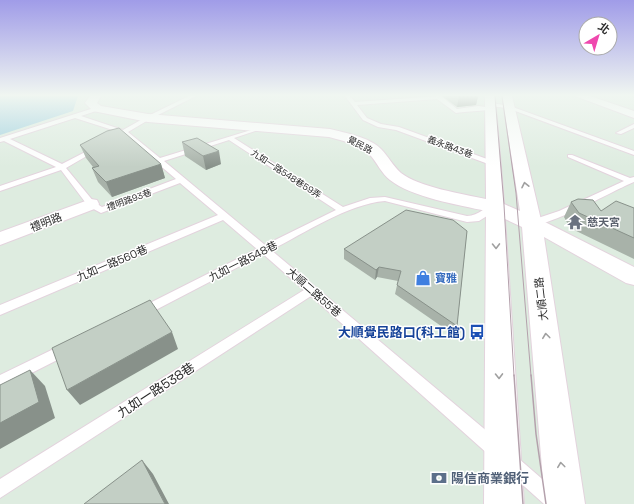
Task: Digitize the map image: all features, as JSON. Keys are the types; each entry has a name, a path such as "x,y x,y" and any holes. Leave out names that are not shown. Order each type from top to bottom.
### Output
{"street":[{"name":"覺民路","path":"165,120 330,133 349,138 375,151 395,176 409,184 445,196 495,207 532,223 634,277"},
{"path":"492,120 501,454 504,504"},
{"name":"大順二路","path":"511,120 532,223 565,504"},
{"name":"禮明路","path":"0,239 91,204"}],"lane":[{"name":"禮明路93巷","path":"2,139 64,120"},
{"path":"86,120 124,132"},
{"path":"112,139 145,120"},
{"name":"義永路43巷","path":"367,120 380,126 397,128 494,163"},
{"path":"551,120 634,153"},
{"path":"619,133 634,126"},
{"path":"158,161 260,128"},
{"name":"大順二路55巷","path":"124,132 312,290 558,504"},
{"name":"九如一路548巷59弄","path":"230,138 342,210"},
{"name":"禮明路93巷","path":"2,139 62,167 91,204 101,210 181,180"},
{"path":"0,189 62,167 99,146"},
{"path":"570,156 632,180"},
{"path":"532,223 562,213 632,180"},
{"name":"九如一路548巷","path":"129,318 342,210 370,200 385,199 467,219 476,219 495,207"},
{"name":"九如一路560巷","path":"0,310 224,216"},
{"name":"九如一路538巷","path":"0,489 312,290"},
{"path":"0,382 79,343"}],"shaded area":[{"path":"0,120 47,120 0,135"}],"building":[{"path":"119,128 161,164 106,182 92,168 99,166 80,145 107,131"},
{"path":"197,138 219,151 203,156 182,142"},
{"path":"578,199 593,200 601,211 616,201 634,208 634,238 579,213 571,202"},
{"name":"寶雅","path":"406,210 453,220 467,231 457,326 397,285 401,271 379,267 376,270 344,249"},
{"path":"150,300 172,332 67,390 52,348"},
{"path":"30,370 39,402 0,423 0,385"},
{"path":"142,460 165,504 84,504"}],"tram line":[{"path":"497,120 504,205 514,376"},
{"path":"505,120 516,193 531,376"},
{"path":"514,375 523,504"},
{"path":"531,375 536,434 546,504"}],"place":[{"name":"慈天宮","path":"575,222"},
{"name":"寶雅","path":"423,278"},
{"name":"大順覺民路口(科工館)","path":"477,332"},
{"name":"陽信商業銀行","path":"439,478"}]}
